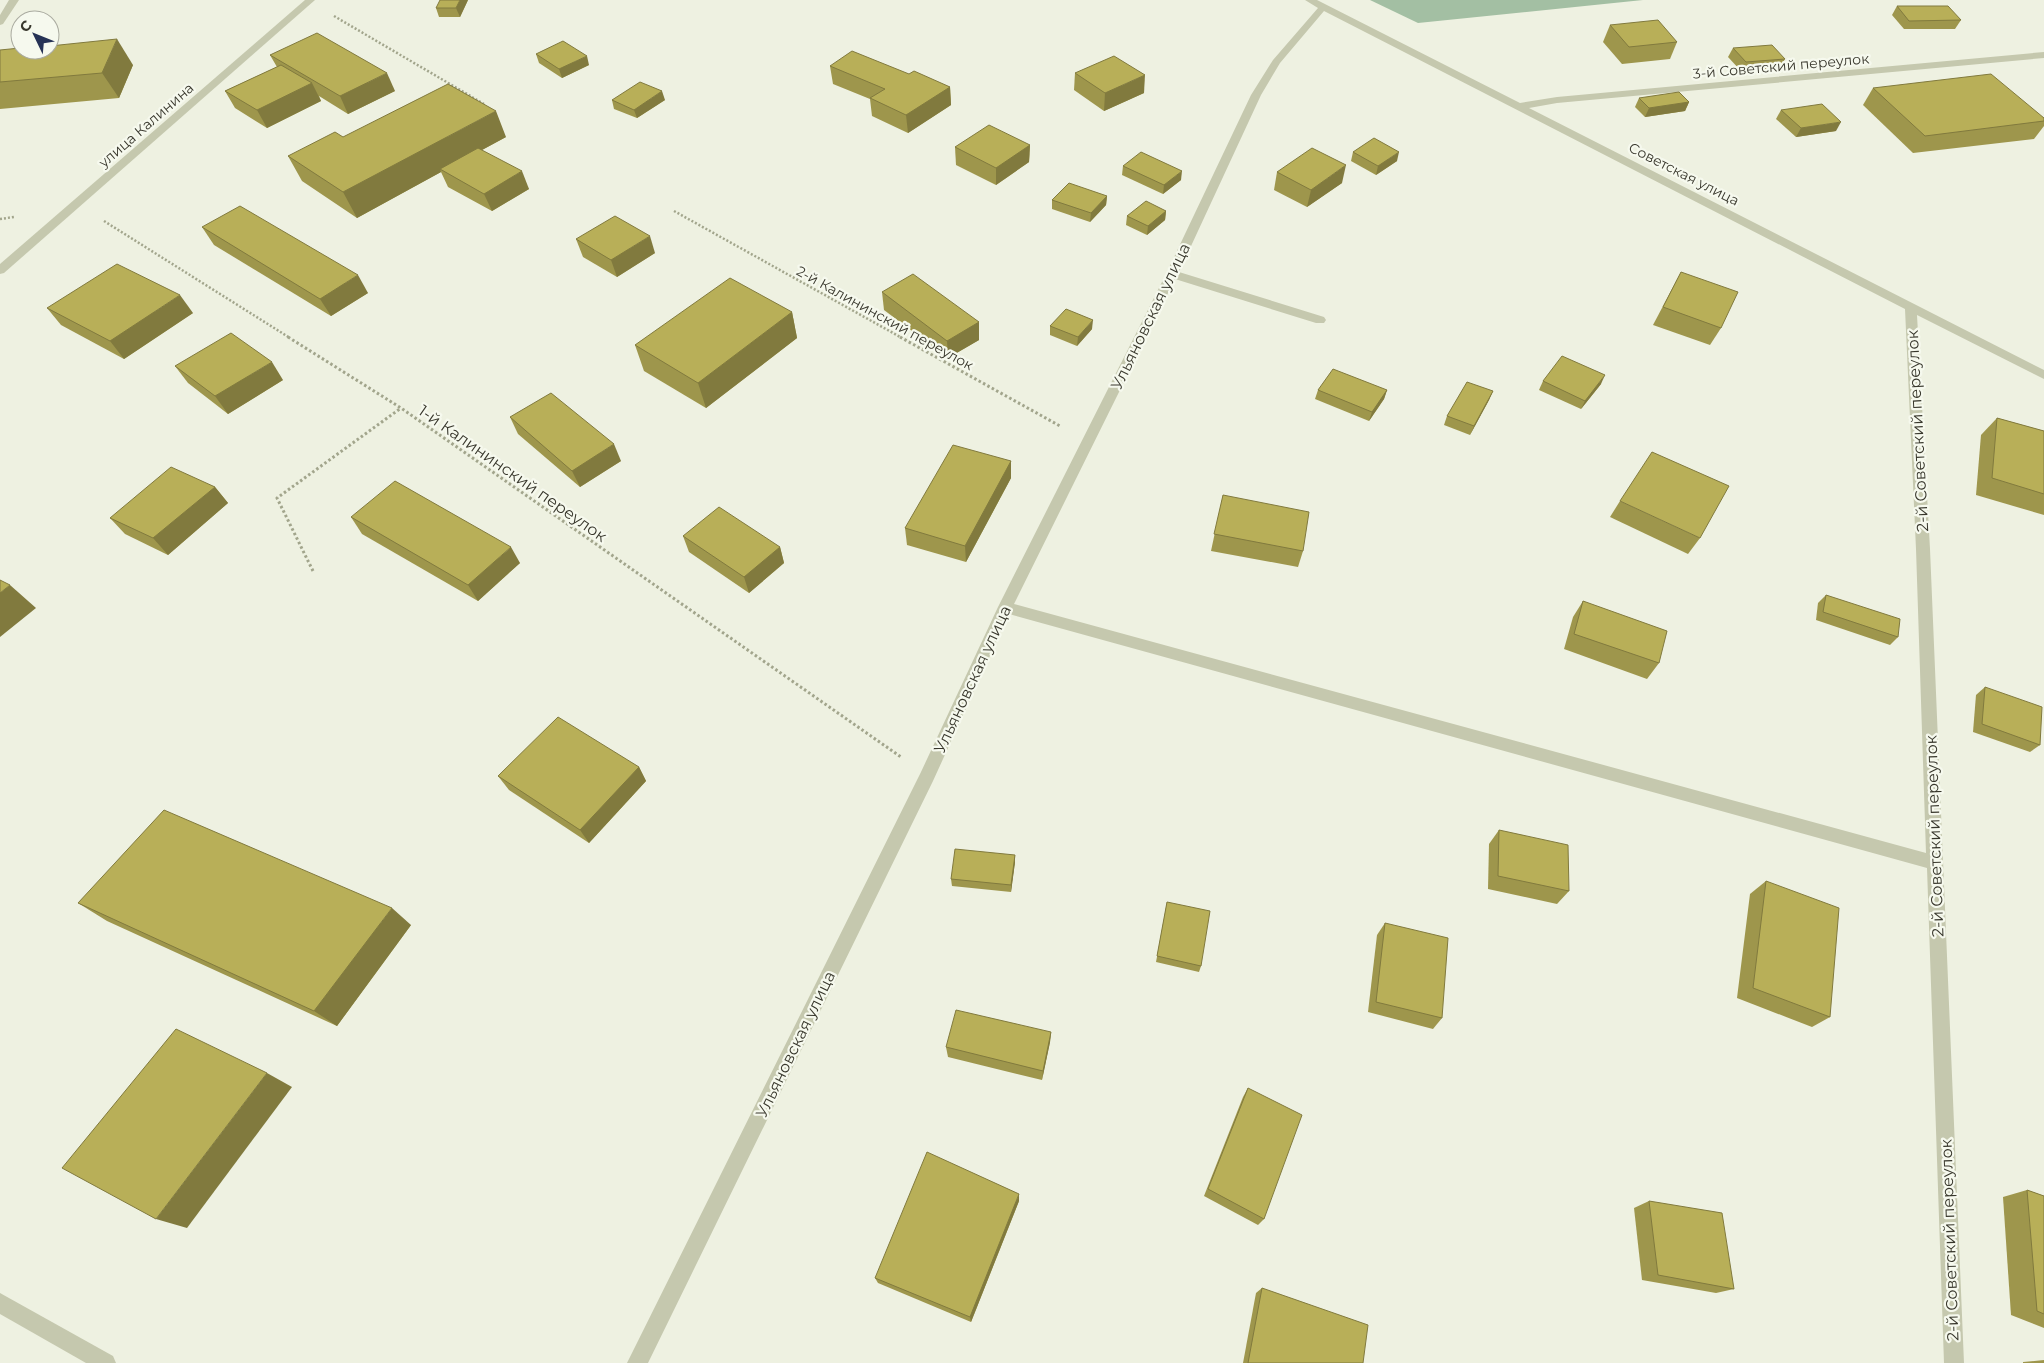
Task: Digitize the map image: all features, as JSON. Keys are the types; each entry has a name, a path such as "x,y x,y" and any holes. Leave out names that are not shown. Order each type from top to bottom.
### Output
{"street":[{"path":"0,22 14,0"},
{"name":"Советская улица","path":"1310,0 2044,375"},
{"name":"улица Калинина","path":"0,270 308,2"},
{"name":"Ульяновская улица","path":"637,1363 927,776 1005,607 1172,274 1256,95 1276,62 1323,7"},
{"name":"3-й Советский переулок","path":"1520,106 2044,55"},
{"path":"1172,274 1320,320"},
{"name":"2-й Советский переулок","path":"1911,308 1923,549 1954,1363"},
{"path":"1005,607 1935,863"},
{"path":"0,1303 106,1363"}],"path":[{"path":"308,2 484,104"},
{"name":"1-й Калининский переулок","path":"88,194 94,215 401,408 927,776"},
{"name":"2-й Калининский переулок","path":"674,211 1088,442"},
{"path":"313,571 277,498 401,408"}],"green space":[{"path":"1370,0 1643,0 1418,23"}],"building":[{"path":"440,0 460,0 456,8 436,8"},
{"path":"1897,6 1948,6 1961,20 1909,21"},
{"path":"1658,20 1677,42 1629,47 1610,25"},
{"path":"317,33 387,73 340,96 270,55"},
{"path":"117,39 102,73 0,82 0,50 10,49 10,60 60,60 60,45"},
{"path":"563,41 587,56 559,69 536,54"},
{"path":"1772,45 1785,59 1746,62 1733,48"},
{"path":"852,51 909,74 914,71 950,87 906,115 870,98 885,89 830,66"},
{"path":"1114,56 1145,75 1105,93 1075,73"},
{"path":"281,65 312,83 257,110 225,91"},
{"path":"1991,74 2044,118 2044,121 1925,136 1873,88"},
{"path":"640,82 662,91 634,110 612,100"},
{"path":"448,84 496,111 343,192 288,156 335,132 343,137"},
{"path":"1679,92 1689,102 1649,108 1639,98"},
{"path":"1822,104 1841,122 1801,128 1781,110"},
{"path":"989,125 1030,145 996,168 955,147"},
{"path":"1374,138 1399,152 1378,166 1353,152"},
{"path":"478,148 522,171 484,194 440,169"},
{"path":"1312,148 1346,165 1311,190 1277,172"},
{"path":"1141,152 1182,171 1164,185 1123,166"},
{"path":"1069,183 1107,196 1091,213 1052,200"},
{"path":"1146,201 1166,211 1148,226 1127,216"},
{"path":"240,206 358,275 320,299 202,227"},
{"path":"615,216 650,236 611,260 576,239"},
{"path":"117,264 180,295 110,341 47,308"},
{"path":"1681,272 1738,292 1721,328 1663,307"},
{"path":"913,274 979,322 947,341 882,292"},
{"path":"730,278 792,312 698,383 635,345"},
{"path":"1066,309 1093,320 1078,337 1050,326"},
{"path":"231,333 272,362 215,396 175,366"},
{"path":"1562,356 1605,375 1585,401 1543,381"},
{"path":"1333,369 1387,390 1372,412 1318,390"},
{"path":"1467,382 1493,391 1474,426 1447,416"},
{"path":"551,393 614,444 572,471 510,417"},
{"path":"1997,418 2044,431 2044,494 1992,478"},
{"path":"953,445 1011,461 965,546 905,528"},
{"path":"1652,452 1729,486 1700,538 1620,501"},
{"path":"171,467 215,487 153,538 110,518"},
{"path":"395,481 511,547 468,585 351,517"},
{"path":"1223,495 1309,512 1303,551 1214,534"},
{"path":"719,507 780,547 744,577 683,536"},
{"path":"0,580 10,585 0,593"},
{"path":"1826,595 1900,619 1898,637 1823,612"},
{"path":"1583,601 1667,631 1659,663 1574,634"},
{"path":"1985,687 2042,707 2040,745 1982,724"},
{"path":"558,717 639,767 580,830 498,776"},
{"path":"164,810 392,908 314,1011 78,903"},
{"path":"1499,830 1568,845 1569,891 1498,876"},
{"path":"955,849 1015,855 1011,885 951,879"},
{"path":"1766,881 1839,908 1830,1017 1753,988"},
{"path":"1167,902 1210,911 1201,966 1157,956"},
{"path":"1385,923 1448,938 1442,1018 1376,1002"},
{"path":"956,1010 1051,1032 1043,1071 946,1047"},
{"path":"176,1029 267,1073 156,1219 62,1168"},
{"path":"1248,1088 1302,1115 1264,1219 1208,1189"},
{"path":"927,1152 1019,1194 970,1317 875,1278"},
{"path":"2027,1190 2044,1196 2044,1314 2037,1311"},
{"path":"1649,1201 1722,1213 1734,1289 1658,1275"},
{"path":"1262,1288 1368,1325 1363,1363 1248,1363"}]}
